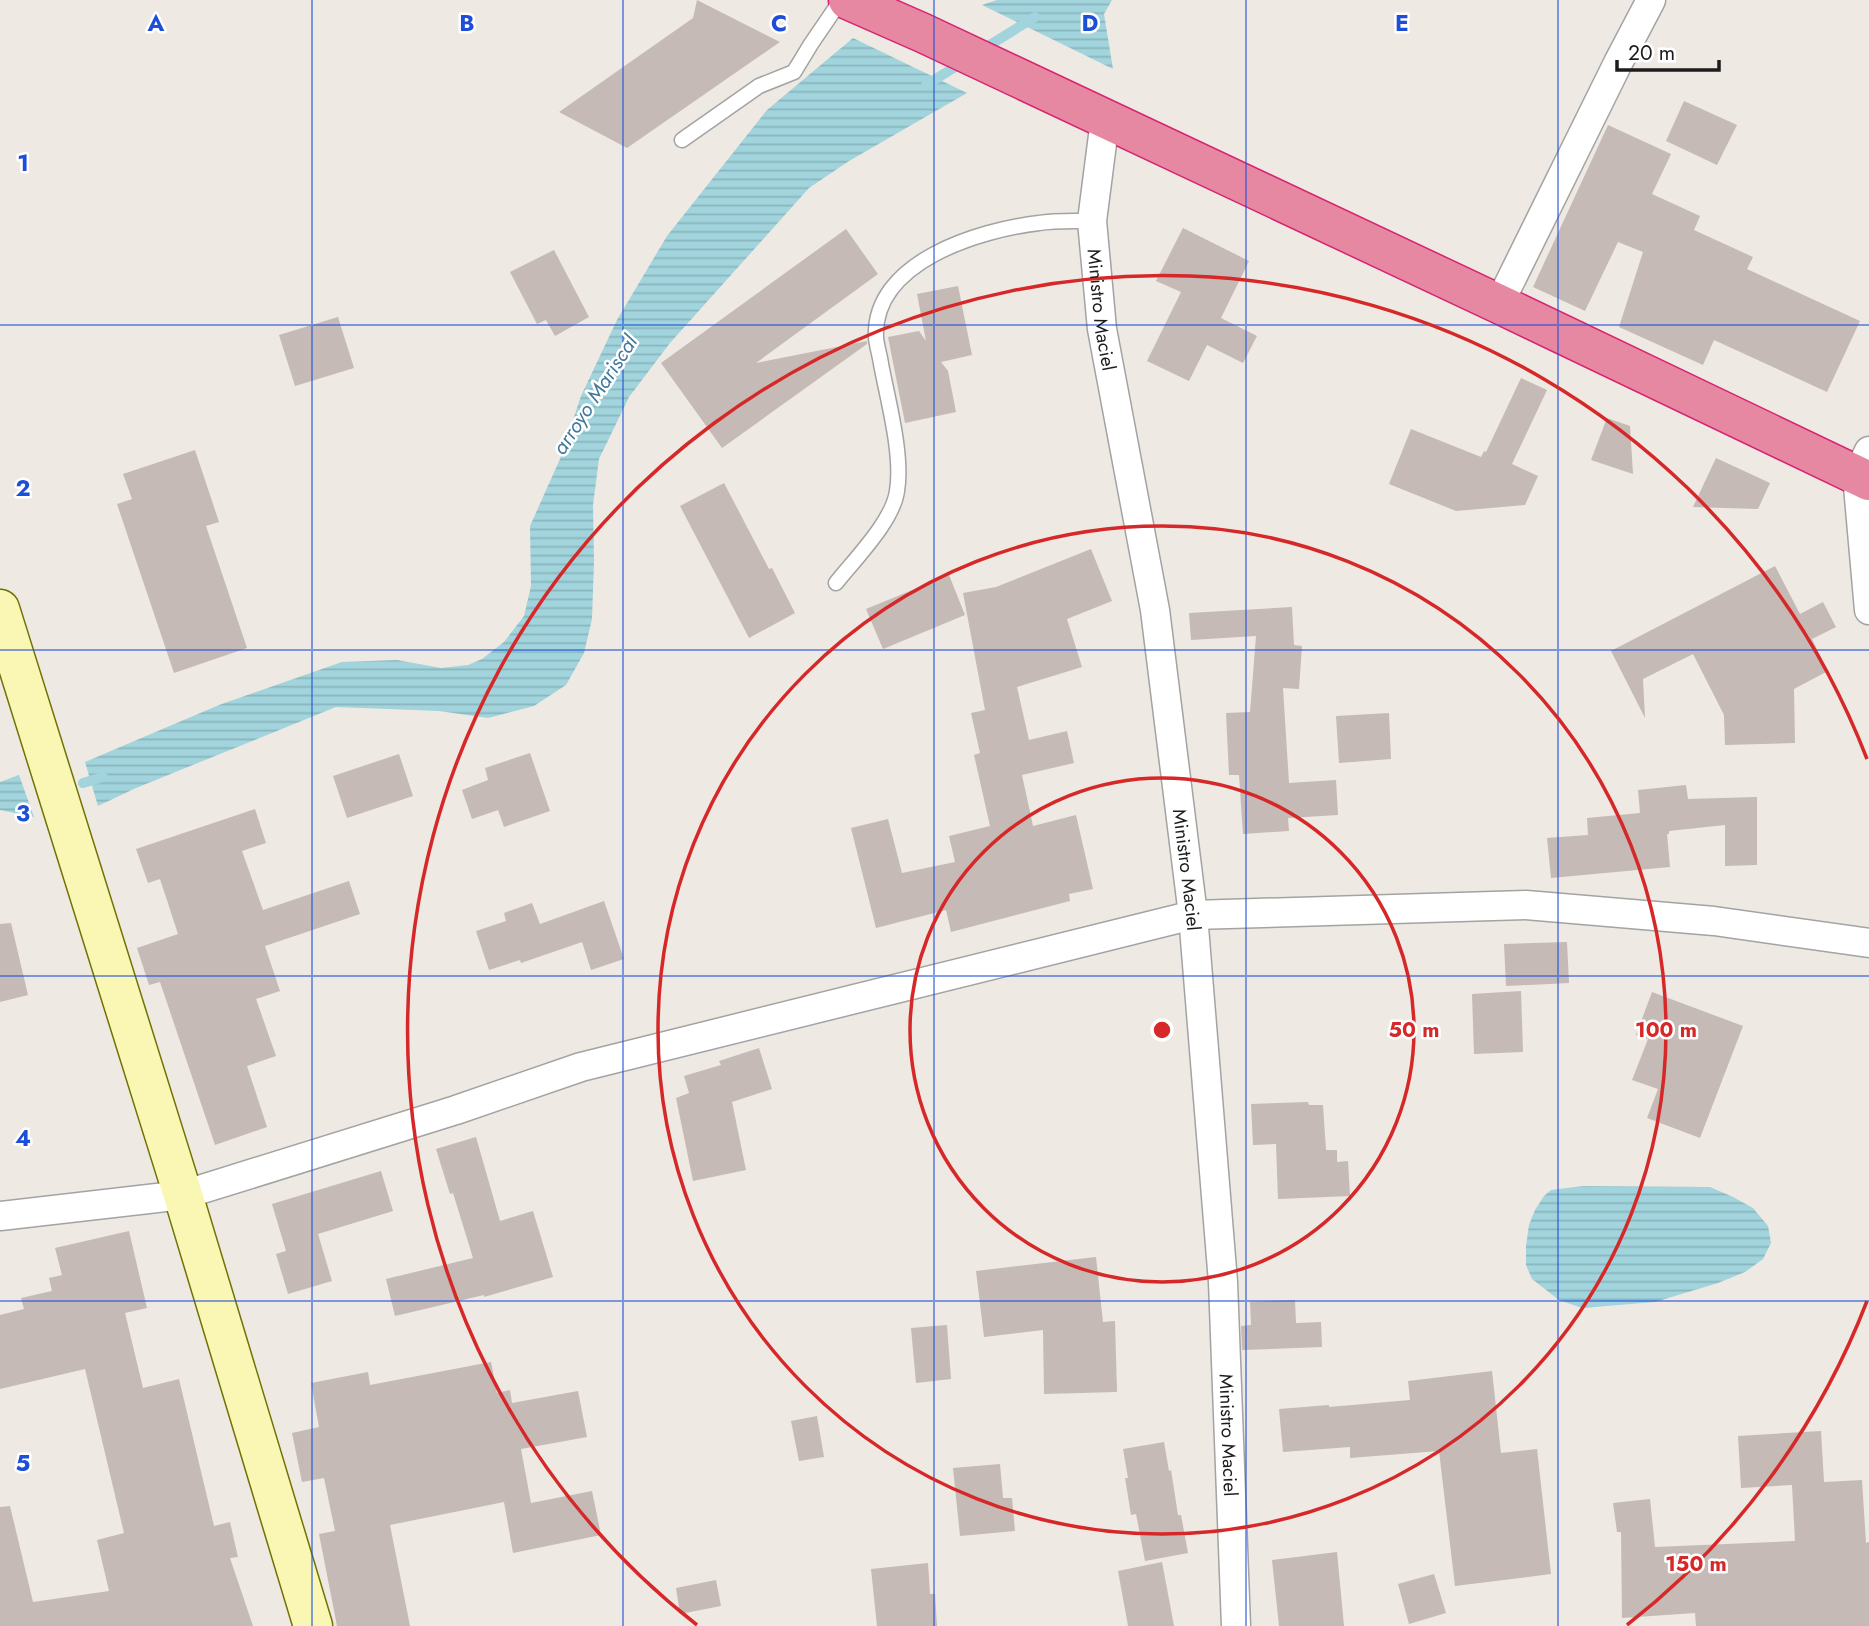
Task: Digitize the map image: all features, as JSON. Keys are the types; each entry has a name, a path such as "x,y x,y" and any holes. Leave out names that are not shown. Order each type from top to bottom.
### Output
{"highway":[{"path":"848,0 1499,304 1865,469"}],"main road":[{"path":"0,609 183,1195 313,1626"}],"street":[{"path":"1499,304 1651,0"},
{"name":"Ministro Maciel","path":"1095,115 1092,221 1102,329 1155,610 1193,915 1223,1282 1236,1626"},
{"path":"1865,469 1869,610"},
{"path":"0,1216 183,1195 456,1110 581,1067 1193,915 1526,905 1714,921 1869,943"}],"lane":[{"path":"682,140 759,86 794,72 841,0"},
{"path":"836,583 887,519 897,493 899,463 876,337 881,305 904,273 938,251 988,232 1040,222 1092,221"}],"water":[{"path":"997,0 1112,0 1104,14 1113,69 982,5"},
{"path":"853,38 967,93 849,161 809,188 670,343 629,397 599,459 593,505 592,619 584,653 566,685 534,706 488,718 439,711 336,707 98,806 85,762 219,705 342,662 397,660 441,668 468,665 482,659 504,642 524,616 531,586 530,526 560,459 581,396 617,320 667,236 767,110"},
{"path":"19,775 34,817 0,810 0,782"},
{"path":"1583,1186 1710,1187 1753,1208 1768,1226 1771,1243 1763,1259 1745,1272 1718,1283 1655,1302 1582,1308 1559,1300 1532,1279 1526,1265 1526,1246 1529,1225 1544,1196 1551,1190"}],"building":[{"path":"697,0 780,42 627,148 559,112 693,18"},
{"path":"1684,101 1737,125 1717,165 1666,141"},
{"path":"1608,125 1671,154 1652,194 1700,216 1694,230 1753,257 1747,269 1860,321 1827,392 1714,340 1703,365 1619,327 1643,252 1618,242 1585,311 1533,287"},
{"path":"1183,228 1249,261 1221,318 1257,336 1243,363 1207,345 1189,381 1147,361 1181,292 1156,281"},
{"path":"846,229 878,274 756,363 867,341 867,344 722,448 661,363"},
{"path":"554,250 589,317 555,336 546,320 537,324 510,272"},
{"path":"958,286 972,355 941,362 948,371 956,412 905,423 888,337 919,331 926,341 917,294"},
{"path":"338,317 354,368 295,386 279,335"},
{"path":"1521,378 1547,390 1512,464 1538,476 1525,505 1456,511 1389,484 1411,429 1481,457 1484,451 1486,452"},
{"path":"1607,418 1630,426 1633,474 1591,460"},
{"path":"195,450 219,522 206,526 247,648 174,673 117,504 132,499 123,474"},
{"path":"1716,458 1770,483 1758,509 1693,507"},
{"path":"724,483 795,613 749,638 680,506"},
{"path":"1091,549 1112,601 1067,619 1082,667 1017,687 1029,740 1067,731 1074,763 1022,775 1033,826 1076,815 1093,889 1069,894 1070,901 951,932 946,910 876,928 851,828 888,819 902,873 955,862 949,836 990,826 974,755 980,753 971,713 985,710 963,593 996,587"},
{"path":"1775,566 1800,614 1823,602 1836,627 1812,639 1828,671 1794,689 1795,743 1725,745 1724,715 1693,654 1643,679 1645,718 1611,651"},
{"path":"949,575 965,615 883,649 866,609"},
{"path":"1292,607 1294,645 1302,646 1299,689 1283,688 1289,783 1336,780 1338,815 1288,818 1289,831 1243,834 1239,775 1229,775 1226,713 1250,712 1256,636 1191,640 1189,613"},
{"path":"1389,713 1391,759 1339,763 1336,716"},
{"path":"530,753 550,811 504,827 498,810 472,819 462,790 488,780 485,768"},
{"path":"399,754 413,796 347,818 333,776"},
{"path":"1686,785 1688,799 1757,797 1757,865 1725,866 1725,825 1669,831 1670,867 1551,878 1547,838 1588,835 1587,818 1640,813 1638,790"},
{"path":"255,809 266,843 242,851 263,910 349,881 360,914 265,946 280,991 256,999 276,1056 247,1066 267,1127 215,1145 160,982 149,985 137,948 178,934 160,879 148,883 136,849"},
{"path":"604,901 624,959 591,970 582,942 521,963 520,960 489,970 476,931 506,921 504,913 532,903 540,924"},
{"path":"11,923 28,995 0,1002 0,924"},
{"path":"1567,942 1569,983 1506,986 1504,944"},
{"path":"1521,991 1523,1052 1474,1054 1472,994"},
{"path":"1652,992 1743,1026 1700,1138 1647,1118 1658,1089 1632,1080 1648,1039 1636,1035"},
{"path":"759,1048 772,1089 732,1102 746,1170 693,1181 676,1098 689,1093 684,1076 721,1065 719,1061"},
{"path":"1308,1102 1309,1105 1323,1105 1326,1150 1337,1150 1337,1162 1348,1161 1350,1196 1278,1199 1276,1144 1253,1145 1251,1104"},
{"path":"476,1137 500,1221 533,1211 553,1277 484,1297 395,1316 386,1279 473,1258 436,1149"},
{"path":"381,1171 393,1211 318,1234 332,1281 288,1294 276,1254 286,1251 272,1204"},
{"path":"129,1231 147,1308 125,1313 143,1388 179,1379 214,1526 230,1522 238,1557 230,1558 253,1626 0,1626 0,1507 10,1506 33,1602 109,1591 97,1540 124,1533 85,1369 0,1389 0,1315 24,1309 21,1298 52,1291 49,1278 62,1275 55,1248"},
{"path":"1096,1257 1103,1322 1115,1321 1117,1392 1044,1394 1043,1330 984,1337 976,1271"},
{"path":"1295,1300 1296,1323 1321,1322 1322,1347 1242,1350 1241,1326 1251,1325 1250,1302"},
{"path":"947,1325 951,1379 916,1383 911,1328"},
{"path":"491,1362 497,1393 510,1390 512,1403 578,1391 587,1437 521,1449 531,1503 592,1491 601,1535 513,1553 504,1502 390,1525 410,1626 337,1626 319,1534 335,1531 324,1478 302,1482 292,1433 319,1427 311,1383 368,1372 370,1385"},
{"path":"1492,1371 1501,1453 1537,1449 1551,1574 1455,1586 1439,1451 1350,1458 1350,1447 1283,1452 1279,1409 1410,1400 1408,1381"},
{"path":"817,1416 824,1457 799,1461 791,1421"},
{"path":"1821,1431 1824,1482 1862,1480 1866,1543 1869,1542 1869,1626 1696,1626 1695,1613 1622,1618 1621,1532 1617,1532 1613,1503 1650,1499 1655,1547 1795,1541 1792,1485 1741,1488 1738,1436"},
{"path":"1164,1442 1188,1553 1145,1561 1136,1514 1131,1515 1123,1449"},
{"path":"1000,1464 1003,1498 1012,1498 1015,1531 960,1536 953,1468"},
{"path":"1337,1552 1344,1626 1279,1626 1272,1560"},
{"path":"1162,1562 1174,1626 1128,1626 1118,1571"},
{"path":"928,1563 930,1594 935,1594 937,1626 877,1626 871,1569"},
{"path":"1434,1574 1446,1613 1409,1624 1398,1584"},
{"path":"716,1580 721,1606 680,1614 676,1588"}],"waterway":[{"name":"arroyo Mariscal","path":"980,51 1035,17"},
{"name":"arroyo Mariscal","path":"926,85 963,62"},
{"name":"arroyo Mariscal","path":"83,783 103,777"}]}
